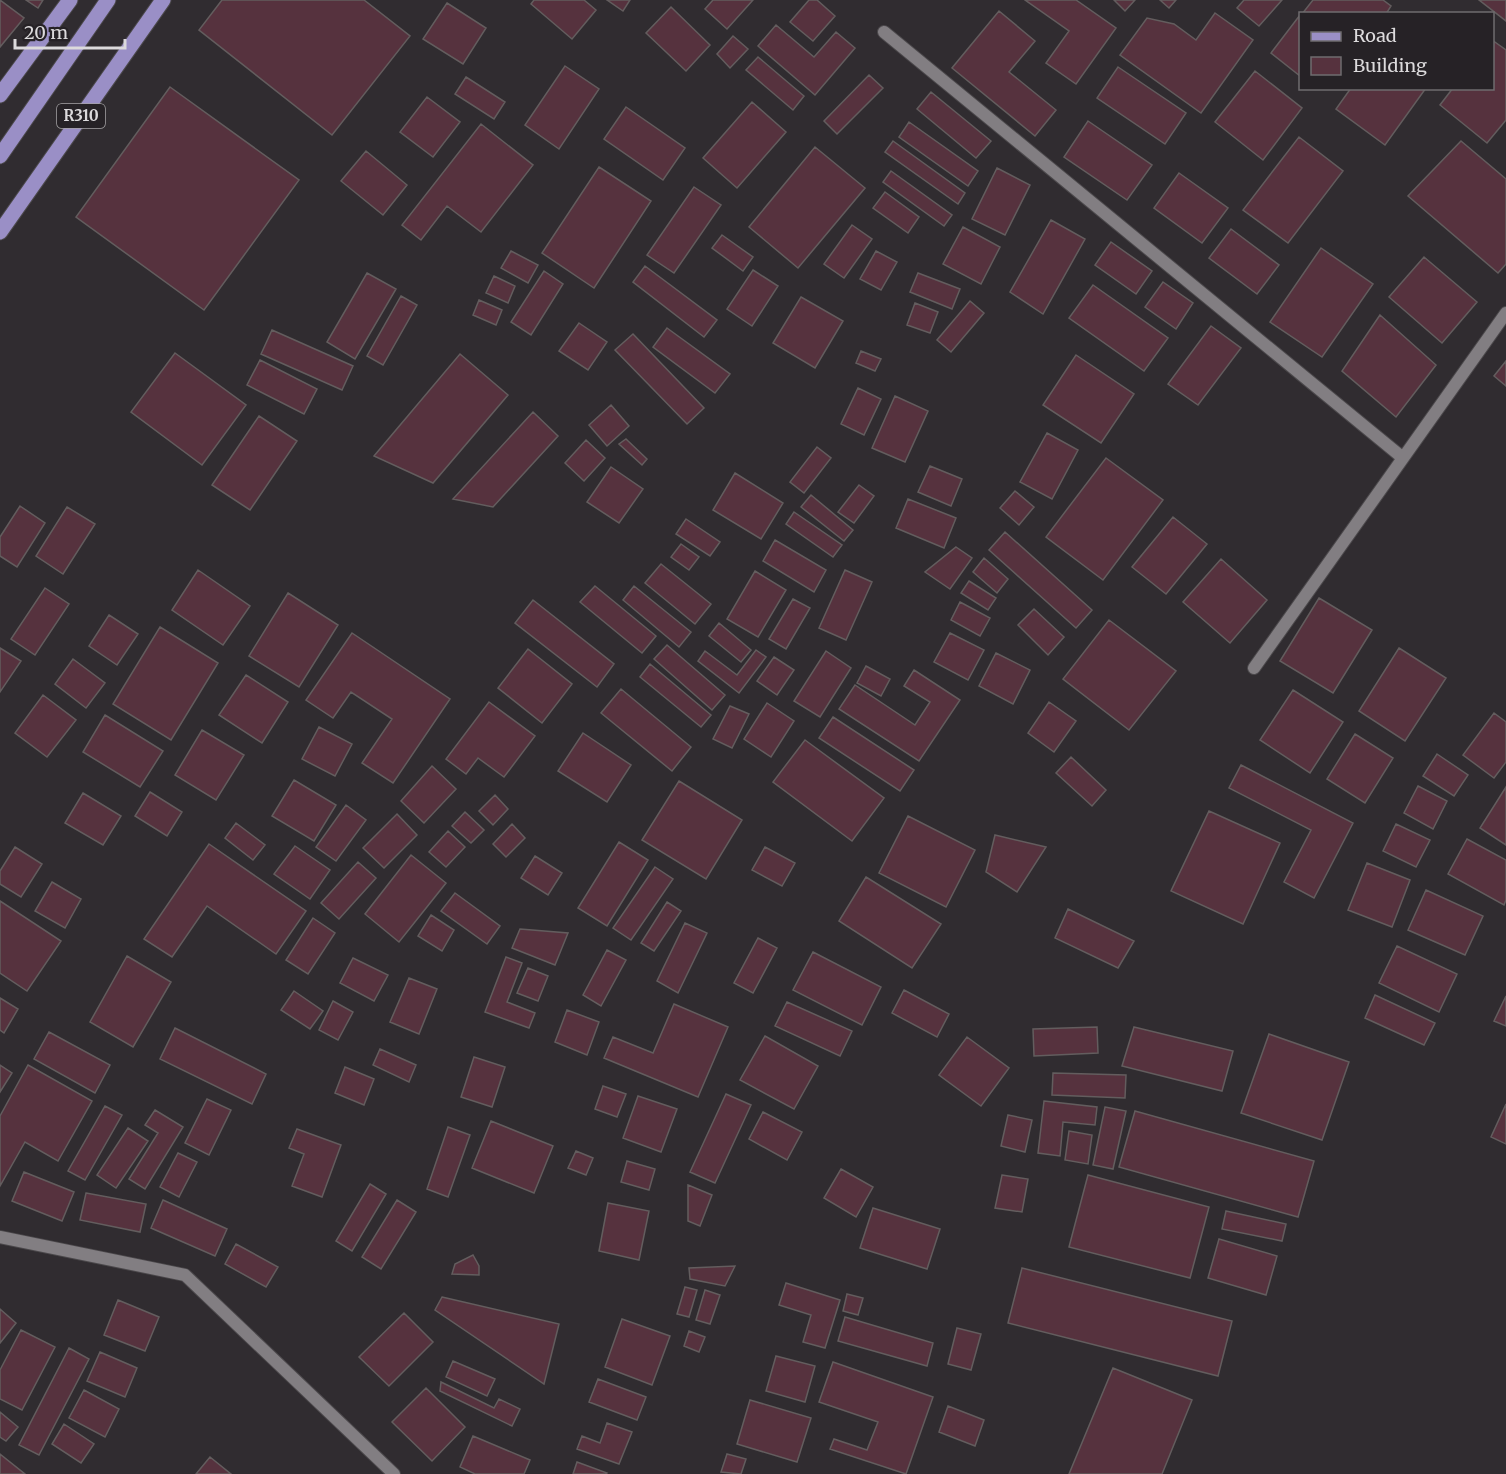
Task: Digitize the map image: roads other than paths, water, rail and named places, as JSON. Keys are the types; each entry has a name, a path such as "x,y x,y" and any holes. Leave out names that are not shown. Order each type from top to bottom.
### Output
{"main road":[{"path":"0,95 70,0"},
{"path":"0,156 108,0"},
{"name":"R310","path":"0,232 163,0"}],"street":[{"path":"884,32 1403,459"},
{"path":"1254,668 1506,314"},
{"path":"0,1237 185,1275 393,1474"}]}
